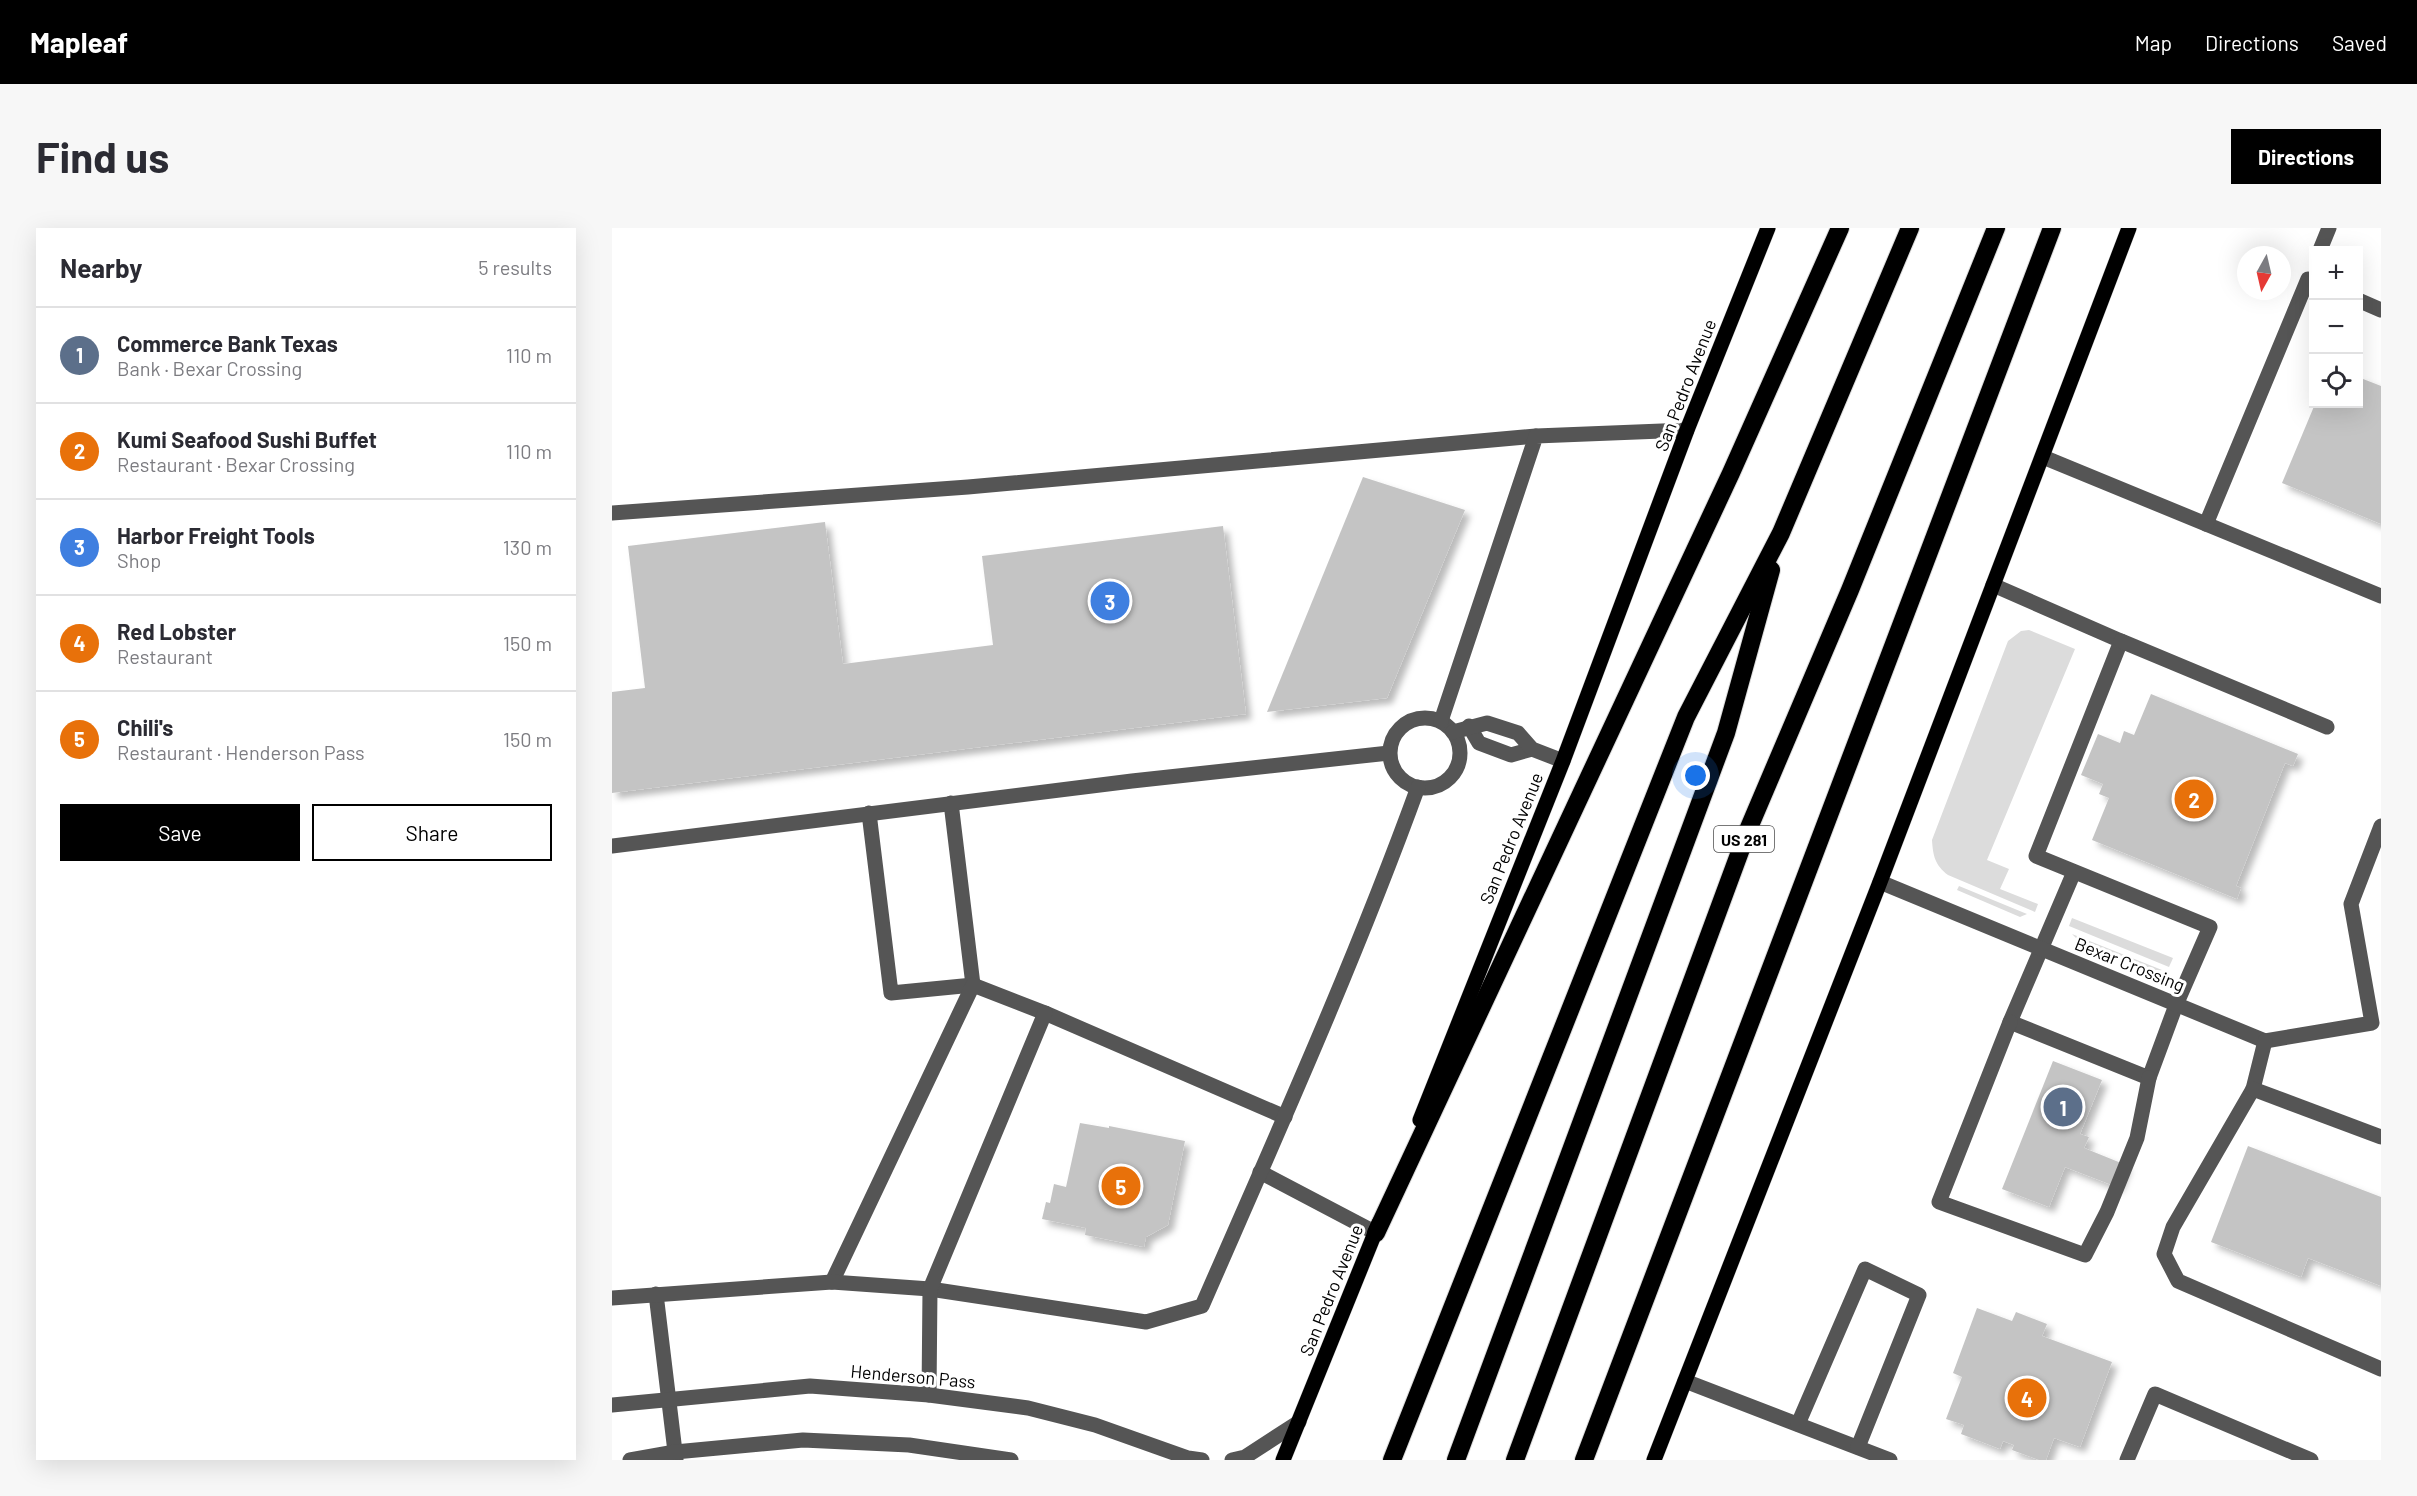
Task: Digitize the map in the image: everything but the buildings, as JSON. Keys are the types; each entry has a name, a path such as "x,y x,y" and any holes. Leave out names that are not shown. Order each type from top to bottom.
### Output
{"highway":[{"path":"1376,1233 1731,473 1840,228"},
{"path":"1392,1460 1686,717 1781,533 1910,228"},
{"name":"US 281","path":"1515,1460 1748,830 1850,590 1996,228"},
{"path":"1584,1460 2052,228"},
{"path":"1456,1460 1726,733 1781,533"}],"main road":[{"name":"San Pedro Avenue","path":"1283,1460 1376,1233 1563,761 1688,430 1768,228"},
{"path":"1654,1460 1880,882 2129,228"}],"street":[{"path":"2322,246 2329,228"},
{"path":"2206,524 2309,282"},
{"path":"2363,302 2381,310"},
{"path":"612,513 991,485 1536,436 1688,430"},
{"path":"1442,721 1536,436"},
{"path":"2043,457 2381,596"},
{"path":"1993,585 2327,727"},
{"path":"2074,872 2010,1022 1939,1202 2085,1255 2107,1212 2137,1138 2149,1078 2176,1005 2210,927 2036,856 2121,641"},
{"path":"1431,717 1442,721 1453,732 1461,750 1459,763 1454,774 1445,782 1434,787 1418,787 1400,778 1393,769 1389,753 1393,736 1399,727 1408,721 1431,717"},
{"path":"1453,732 1487,723 1518,734 1532,749 1563,761"},
{"path":"1469,726 1479,742 1511,755 1532,749"},
{"path":"612,846 1290,762 1389,753"},
{"path":"612,1298 832,1282 930,1289 1146,1322 1202,1306 1285,1117 1386,875 1418,787"},
{"path":"832,1282 973,985 951,803"},
{"path":"869,813 891,993 973,985 1045,1013 1285,1117"},
{"path":"2381,826 2351,904 2372,1023 2265,1041 2253,1089 2173,1227 2164,1254 2178,1281 2381,1369"},
{"name":"Bexar Crossing","path":"1880,882 2265,1041"},
{"path":"929,1395 930,1289 1045,1013"},
{"path":"2010,1022 2149,1078"},
{"path":"2253,1089 2381,1137"},
{"path":"1260,1172 1376,1233"},
{"path":"1798,1424 1865,1269 1919,1295 1858,1448"},
{"path":"656,1294 676,1456"},
{"path":"1685,1381 1890,1460"},
{"name":"Henderson Pass","path":"612,1405 810,1386 929,1395 1028,1408 1095,1425 1188,1458 1202,1460"},
{"path":"2127,1460 2155,1394 2311,1460"},
{"path":"1232,1460 1245,1457 1299,1422"},
{"path":"630,1460 803,1440 909,1445 1011,1460"}],"shaded area":[{"path":"2029,630 2075,649 1987,860 2009,869 2000,889 2038,904 2035,912 1948,875 1940,868 1936,860 1932,840 2008,641 2021,631"},
{"path":"1959,886 2027,914 2020,917 1957,890"},
{"path":"2072,918 2173,958 2169,967 2069,926"},
{"path":"2072,934 2162,970 2157,971 2076,938"}],"place":[{"name":"Harbor Freight Tools","path":"1110,601"},
{"name":"Kumi Seafood Sushi Buffet","path":"2194,799"},
{"name":"Commerce Bank Texas","path":"2063,1107"},
{"name":"Chili's","path":"1121,1186"},
{"name":"Red Lobster","path":"2027,1398"}]}
